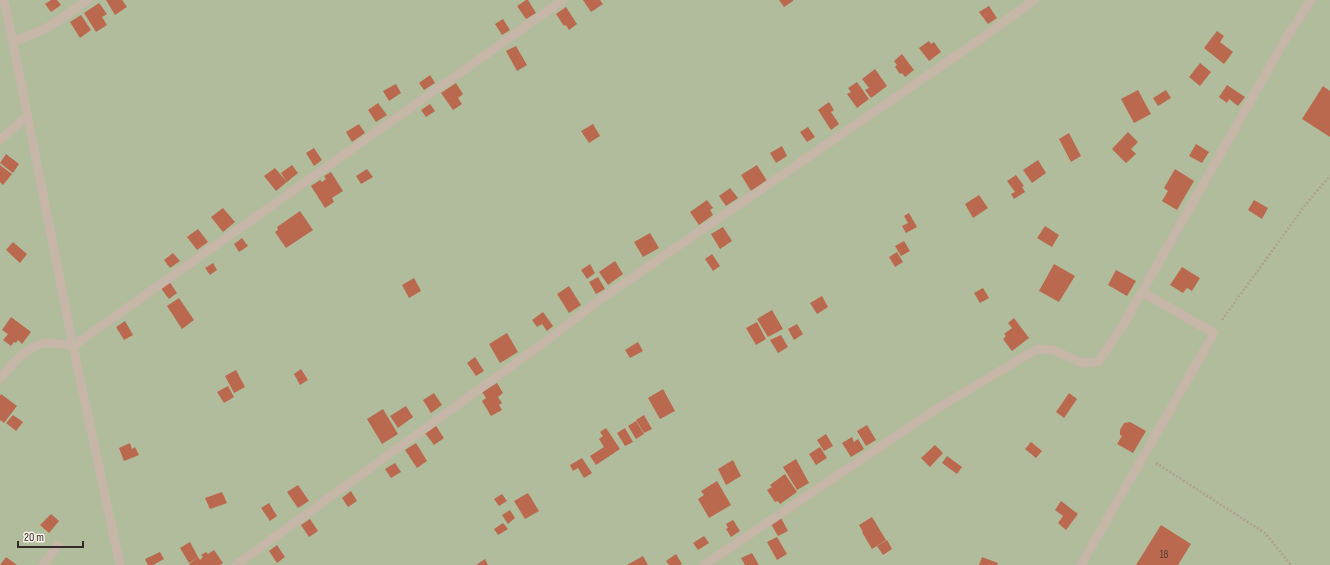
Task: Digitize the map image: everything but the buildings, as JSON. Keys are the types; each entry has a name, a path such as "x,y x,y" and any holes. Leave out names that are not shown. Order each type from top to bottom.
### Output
{"lane":[{"path":"4,0 73,346 120,565"},
{"path":"13,42 47,28 88,0"},
{"path":"0,379 23,353 37,345 50,343 73,346 563,0"},
{"path":"236,565 601,299 748,200 1034,0"},
{"path":"704,565 938,408 1037,349 1053,350 1082,363 1098,362 1122,327 1285,40 1311,0"},
{"path":"0,140 27,116"},
{"path":"1081,565 1214,333 1142,292"},
{"path":"43,565 58,545"}],"path":[{"path":"1214,333 1248,282 1306,204 1330,176"},
{"path":"1144,455 1265,533 1291,565"}],"green space":[{"path":"0,0 1330,0 1330,565 0,565"}]}
